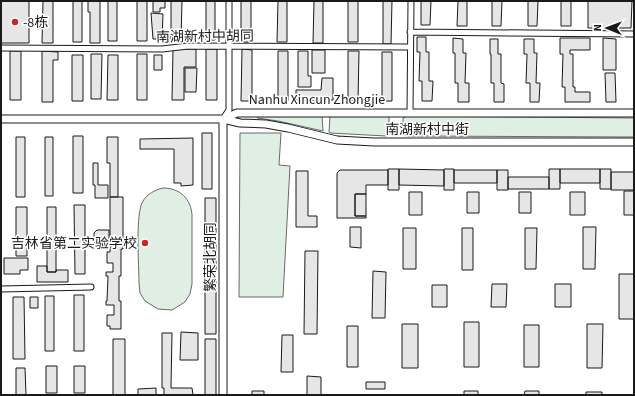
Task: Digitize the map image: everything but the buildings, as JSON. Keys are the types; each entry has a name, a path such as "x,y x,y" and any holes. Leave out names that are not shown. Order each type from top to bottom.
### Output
{"street":[{"path":"223,119 229,110 229,1"},
{"path":"410,112 411,1"},
{"path":"410,32 634,34"},
{"name":"南湖新村中胡同","path":"1,48 162,49 188,46 410,48"},
{"name":"Nanhu Xincun Zhongjie","path":"1,119 223,119 237,113 634,113"},
{"name":"南湖新村中街","path":"223,119 240,123 266,124 288,128 337,140 390,142 634,142"},
{"name":"繁荣北胡同","path":"223,119 223,395"},
{"path":"1,289 91,287"}],"green space":[{"path":"258,116 322,116 323,131 257,118"},
{"path":"330,116 388,116 389,135 330,133"},
{"path":"407,116 634,118 634,137 406,136 403,134 403,118"},
{"path":"240,133 281,133 279,165 290,166 283,297 239,297"},
{"path":"163,188 175,190 184,196 187,199 192,215 192,284 190,294 185,302 172,310 158,309 145,301 140,293 139,283 138,228 141,207 143,201 149,194"}],"place":[{"name":"-8栋","path":"15,22"},
{"name":"吉林省第二实验学校","path":"145,243"}]}
